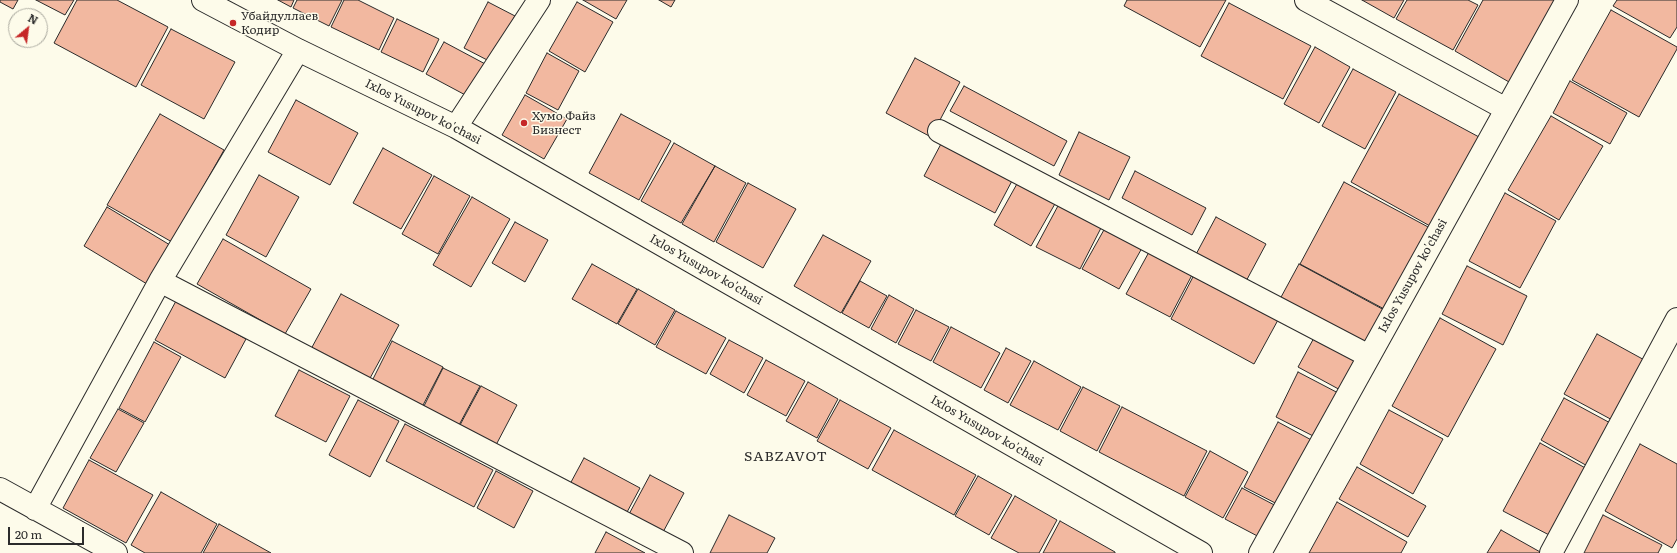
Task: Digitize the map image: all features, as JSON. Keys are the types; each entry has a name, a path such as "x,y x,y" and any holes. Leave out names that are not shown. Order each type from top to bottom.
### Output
{"street":[{"name":"Ixlos Yusupov ko'chasi","path":"203,0 298,50 456,127 1201,553"},
{"path":"456,127 539,0"},
{"path":"1306,0 1506,109"},
{"name":"Ixlos Yusupov ko'chasi","path":"1260,553 1567,0"},
{"path":"35,509 160,281 298,50"},
{"path":"939,131 1369,356"},
{"path":"160,281 682,553"},
{"path":"1551,553 1677,319"},
{"path":"0,489 116,553"}],"building":[{"path":"0,0 18,0 14,8 0,2"},
{"path":"36,0 74,0 65,15"},
{"path":"77,0 117,0 168,27 136,87 54,43"},
{"path":"278,0 294,0 291,7"},
{"path":"297,0 342,0 329,26 293,8"},
{"path":"344,0 358,0 394,18 379,50 331,27"},
{"path":"583,0 627,0 616,19"},
{"path":"659,0 675,0 671,7"},
{"path":"1127,0 1226,0 1200,47 1124,6"},
{"path":"1362,0 1404,0 1394,18"},
{"path":"1407,0 1468,0 1478,5 1453,50 1396,19"},
{"path":"1483,0 1564,0 1516,86 1455,51"},
{"path":"1617,0 1677,0 1677,27 1670,38 1613,6"},
{"path":"488,2 515,16 491,62 464,48"},
{"path":"577,2 613,22 585,72 549,51"},
{"path":"1229,3 1311,46 1283,99 1201,56"},
{"path":"1611,10 1677,47 1639,117 1572,80"},
{"path":"397,19 439,39 423,72 381,52"},
{"path":"171,29 235,62 204,119 141,85"},
{"path":"444,42 489,66 471,98 426,74"},
{"path":"1315,47 1350,67 1319,123 1284,104"},
{"path":"547,53 579,71 558,110 526,93"},
{"path":"915,58 960,82 931,137 886,113"},
{"path":"1353,69 1396,92 1365,149 1322,126"},
{"path":"1570,81 1627,113 1610,144 1553,113"},
{"path":"964,86 1067,141 1054,166 950,111"},
{"path":"1399,94 1479,137 1430,226 1351,182"},
{"path":"525,95 567,119 544,159 502,135"},
{"path":"296,100 358,133 330,185 268,152"},
{"path":"160,114 224,150 172,242 107,205"},
{"path":"621,114 671,141 639,200 589,173"},
{"path":"1551,116 1603,146 1559,220 1508,190"},
{"path":"1079,132 1130,157 1109,200 1059,175"},
{"path":"942,142 1013,179 995,213 924,176"},
{"path":"674,143 715,166 681,223 641,201"},
{"path":"383,148 432,175 401,229 353,203"},
{"path":"715,166 746,183 714,242 682,224"},
{"path":"1135,171 1206,208 1192,235 1122,198"},
{"path":"259,175 299,197 266,257 226,235"},
{"path":"434,176 470,196 438,254 402,234"},
{"path":"1018,182 1056,202 1031,246 994,225"},
{"path":"1344,182 1430,228 1386,310 1300,264"},
{"path":"748,183 796,209 763,268 716,242"},
{"path":"1505,193 1556,221 1520,288 1469,261"},
{"path":"472,197 510,219 471,287 433,265"},
{"path":"1059,204 1102,226 1080,269 1036,247"},
{"path":"107,207 170,245 147,284 84,246"},
{"path":"1216,217 1266,244 1244,285 1194,258"},
{"path":"515,222 548,240 525,282 492,263"},
{"path":"1105,228 1142,248 1119,289 1082,269"},
{"path":"823,235 871,261 841,313 794,286"},
{"path":"223,239 311,289 285,334 197,284"},
{"path":"1149,252 1192,275 1170,317 1126,294"},
{"path":"592,264 637,289 617,324 572,299"},
{"path":"1299,264 1386,311 1366,347 1280,299"},
{"path":"1467,266 1527,296 1503,345 1442,314"},
{"path":"1194,275 1278,320 1254,364 1171,319"},
{"path":"860,281 887,296 869,328 842,313"},
{"path":"638,289 675,310 655,345 618,324"},
{"path":"341,294 399,325 369,380 311,349"},
{"path":"889,295 914,309 896,343 871,329"},
{"path":"176,301 246,339 225,378 155,340"},
{"path":"916,310 949,327 931,361 898,344"},
{"path":"676,311 726,338 706,374 656,347"},
{"path":"1440,318 1496,349 1448,437 1392,406"},
{"path":"951,327 1000,353 981,388 933,362"},
{"path":"1597,334 1648,362 1616,422 1564,394"},
{"path":"1315,336 1361,361 1344,392 1298,367"},
{"path":"729,340 763,358 744,393 710,374"},
{"path":"392,341 443,367 422,407 372,381"},
{"path":"154,342 181,357 145,422 119,408"},
{"path":"1006,348 1031,361 1008,403 984,390"},
{"path":"766,360 805,381 786,416 747,395"},
{"path":"1034,361 1081,387 1058,430 1010,405"},
{"path":"443,368 480,386 459,425 423,408"},
{"path":"299,370 350,396 326,442 275,416"},
{"path":"1298,372 1342,395 1319,439 1276,417"},
{"path":"808,382 838,399 817,438 786,421"},
{"path":"481,386 517,405 496,445 460,425"},
{"path":"1083,387 1120,406 1097,451 1060,431"},
{"path":"1564,398 1614,425 1591,468 1541,440"},
{"path":"358,400 399,421 370,477 329,455"},
{"path":"840,400 891,428 868,469 817,441"},
{"path":"1122,407 1207,451 1184,496 1099,452"},
{"path":"118,409 144,423 116,472 90,458"},
{"path":"1389,410 1443,439 1413,494 1360,464"},
{"path":"1278,422 1317,443 1283,507 1244,487"},
{"path":"405,424 493,470 474,507 386,461"},
{"path":"894,430 976,475 954,515 872,470"},
{"path":"1540,443 1589,470 1553,537 1503,511"},
{"path":"1640,444 1677,464 1677,539 1672,548 1605,511"},
{"path":"1210,451 1248,472 1223,518 1185,497"},
{"path":"584,458 640,488 626,514 570,484"},
{"path":"89,460 153,495 126,543 63,508"},
{"path":"1357,467 1426,506 1408,537 1339,499"},
{"path":"496,471 533,491 514,528 477,508"},
{"path":"650,475 684,493 662,534 628,516"},
{"path":"978,476 1012,495 989,535 955,516"},
{"path":"1242,488 1282,509 1265,540 1225,519"},
{"path":"161,492 217,524 201,553 145,553 131,545"},
{"path":"1015,496 1057,520 1039,553 1019,553 991,538"},
{"path":"1337,502 1407,542 1401,553 1309,553"},
{"path":"729,515 775,538 767,553 710,553"},
{"path":"1603,515 1662,545 1658,553 1584,553"},
{"path":"1060,521 1115,552 1115,553 1043,553"},
{"path":"219,524 271,553 203,553"},
{"path":"1501,530 1542,553 1487,553"},
{"path":"606,532 645,553 595,553"}],"place":[{"name":"Убайдуллаев Кодир","path":"233,23"},
{"name":"Хумо Файз Бизнест","path":"524,123"}],"district":[{"name":"SABZAVOT","path":"786,457"}]}
